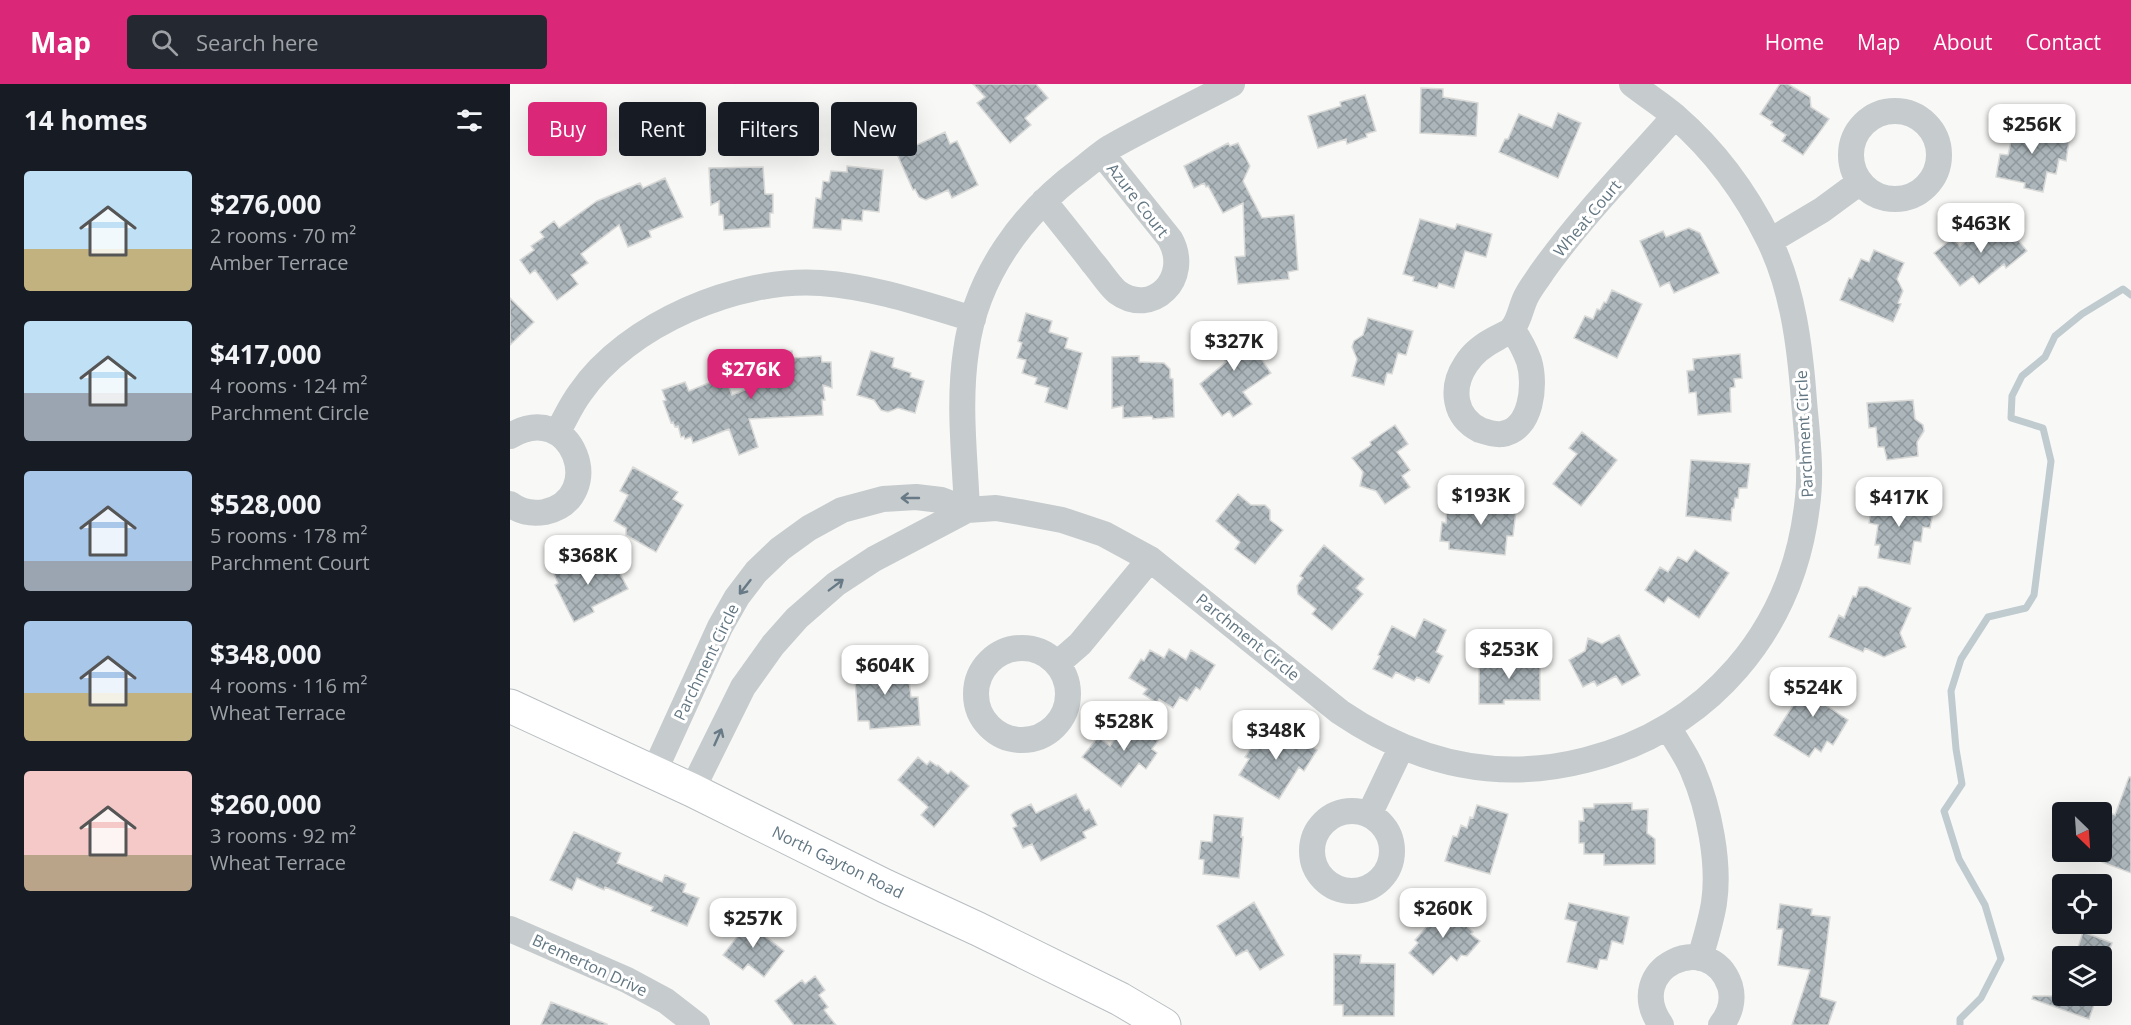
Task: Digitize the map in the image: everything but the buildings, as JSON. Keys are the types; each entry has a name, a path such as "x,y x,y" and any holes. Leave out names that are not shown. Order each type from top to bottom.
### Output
{"street":[{"path":"967,510 962,399 966,349 979,300 1000,256 1013,236 1044,201 1102,154 1232,84"},
{"name":"Parchment Circle","path":"692,790 743,687 772,645 797,618 836,584 874,560 967,510 996,508 1062,520 1104,534 1150,559 1340,712 1370,732 1436,759 1479,768 1523,770 1564,766 1612,753 1657,734 1688,715 1713,694 1742,663 1761,637 1781,601 1796,563 1808,503 1809,465 1801,368 1787,292 1770,242 1732,179 1707,148 1675,116 1632,84"},
{"name":"Wheat Court","path":"1512,329 1527,295 1543,271 1572,234 1675,116"},
{"name":"Azure Court","path":"1044,201 1118,292 1138,300 1149,299 1167,288 1177,269 1175,249 1102,154"},
{"path":"1770,242 1822,210 1860,182"},
{"path":"557,433 580,392 595,375 639,337 683,311 712,299 778,285 819,283 894,296 973,319"},
{"path":"510,436 521,429 533,427 546,428 557,433 567,440 574,450 579,474 570,496 561,505 550,510 538,513 526,512 510,504"},
{"name":"Parchment Circle","path":"654,772 726,617 756,572 780,549 809,528 842,510 883,498 916,497 941,500 967,510"},
{"path":"1058,664 1080,644 1150,559"},
{"name":"North Gayton Road","path":"510,706 692,790 885,886 978,929 1110,994 1164,1025"},
{"path":"1668,727 1693,769 1704,801 1711,834 1715,874 1714,903 1700,958"},
{"path":"1369,815 1402,746"},
{"name":"Bremerton Drive","path":"510,929 627,980 666,1001 698,1025"},
{"path":"1661,1025 1651,1006 1650,994 1653,983 1667,965 1677,959 1689,957 1711,962 1727,979 1732,1001 1729,1012 1721,1025"}],"waterway":[{"path":"1960,1025 1960,1019 1981,998 2001,959 1985,905 1959,859 1944,811 1962,784 1956,749 1951,691 1961,659 1988,617 2026,608 2034,595 2051,461 2043,428 2011,418 2012,396 2022,376 2045,357 2055,336 2082,314 2123,289 2131,295"}]}
